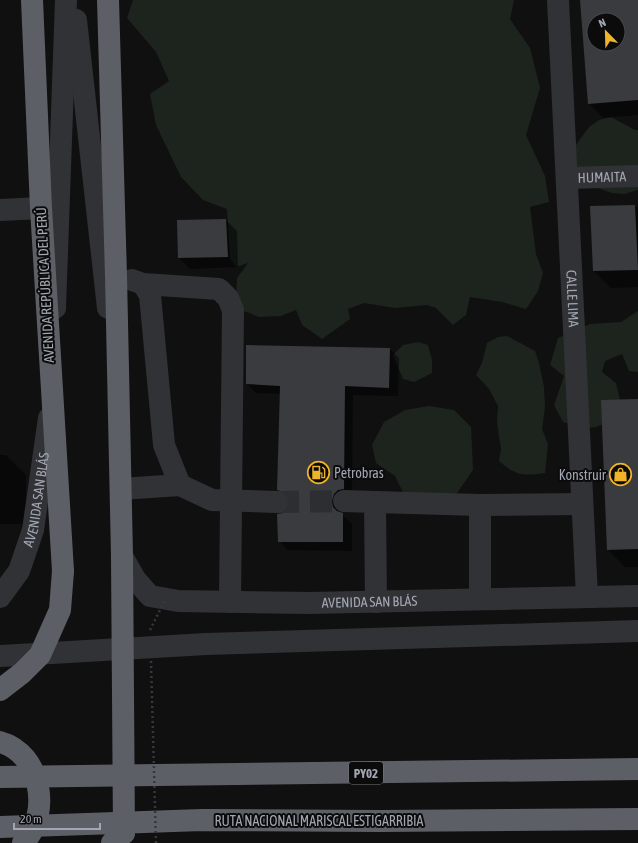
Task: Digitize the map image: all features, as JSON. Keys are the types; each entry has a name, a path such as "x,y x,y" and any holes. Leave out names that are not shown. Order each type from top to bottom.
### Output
{"highway":[{"name":"AVENIDA REPÚBLICA DEL PERÚ","path":"0,690 22,673 40,655 60,610 63,571 40,208 32,0"},
{"path":"108,0 122,556 120,840"},
{"path":"0,742 8,744 26,757 39,788 39,817 29,837 23,843"},
{"name":"PY02","path":"0,777 638,769"},
{"name":"RUTA NACIONAL MARISCAL ESTIGARRIBIA","path":"0,827 202,820 380,821 638,819"}],"street":[{"name":"AVENIDA SAN BLÁS","path":"0,597 19,571 33,530 52,394 66,0"},
{"path":"74,0 118,392"},
{"name":"CALLE LIMA","path":"558,0 587,597"},
{"name":"HUMAITA","path":"567,178 638,176"},
{"path":"0,210 40,208"},
{"path":"116,276 143,284 219,289 228,298 232,310 230,602"},
{"path":"143,284 150,294 164,445 180,485"},
{"path":"121,489 180,485 212,500 277,502"},
{"path":"344,501 480,505 582,504"},
{"path":"375,502 376,602"},
{"path":"480,505 480,599"},
{"name":"AVENIDA SAN BLÁS","path":"122,556 135,579 150,596 178,602 376,602 638,596"},
{"path":"0,656 206,644 638,631"}],"path":[{"path":"150,637 150,630 164,600"},
{"path":"151,653 156,843"}],"shaded area":[{"path":"133,0 514,0 510,19 530,48 540,88 526,135 545,176 549,202 530,207 536,254 543,273 538,291 526,309 502,302 470,297 466,315 453,325 436,308 427,305 395,308 364,303 348,309 350,319 322,339 302,325 296,310 281,316 259,317 244,311 236,298 237,278 248,263 236,267 230,259 227,209 203,200 181,177 156,125 150,94 169,81 156,52 127,18"},
{"path":"611,117 635,130 638,130 638,190 624,194 612,193 589,185 572,163 573,149 589,127 599,120"},
{"path":"638,311 638,372 629,371 622,354 605,361 602,372 616,383 621,405 602,425 596,427 583,427 563,422 554,405 564,376 550,365 558,338 590,324 621,322"},
{"path":"507,336 535,351 539,363 544,387 545,407 542,429 548,444 545,473 520,474 511,470 499,461 501,449 497,423 498,406 489,389 476,375 482,363 487,343 498,337"},
{"path":"418,342 428,345 432,360 432,373 414,382 403,379 393,355 403,345"},
{"path":"429,406 454,410 471,427 473,470 457,493 428,502 403,492 395,476 376,463 372,445 384,422 405,410"}],"building":[{"path":"580,0 638,0 638,100 588,104"},
{"path":"635,205 638,270 593,271 590,206"},
{"path":"226,219 228,257 178,258 177,220"},
{"path":"246,345 390,348 389,388 345,386 344,489 338,490 334,494 332,501 333,507 337,511 343,513 343,542 278,542 277,514 283,513 287,509 289,502 288,496 284,492 277,490 280,386 246,384"},
{"name":"Konstruir","path":"638,399 638,549 607,550 601,400"}],"tunnel":[{"path":"277,502 344,501"}],"place":[{"name":"Petrobras","path":"319,473"},
{"name":"Konstruir","path":"621,475"}]}
